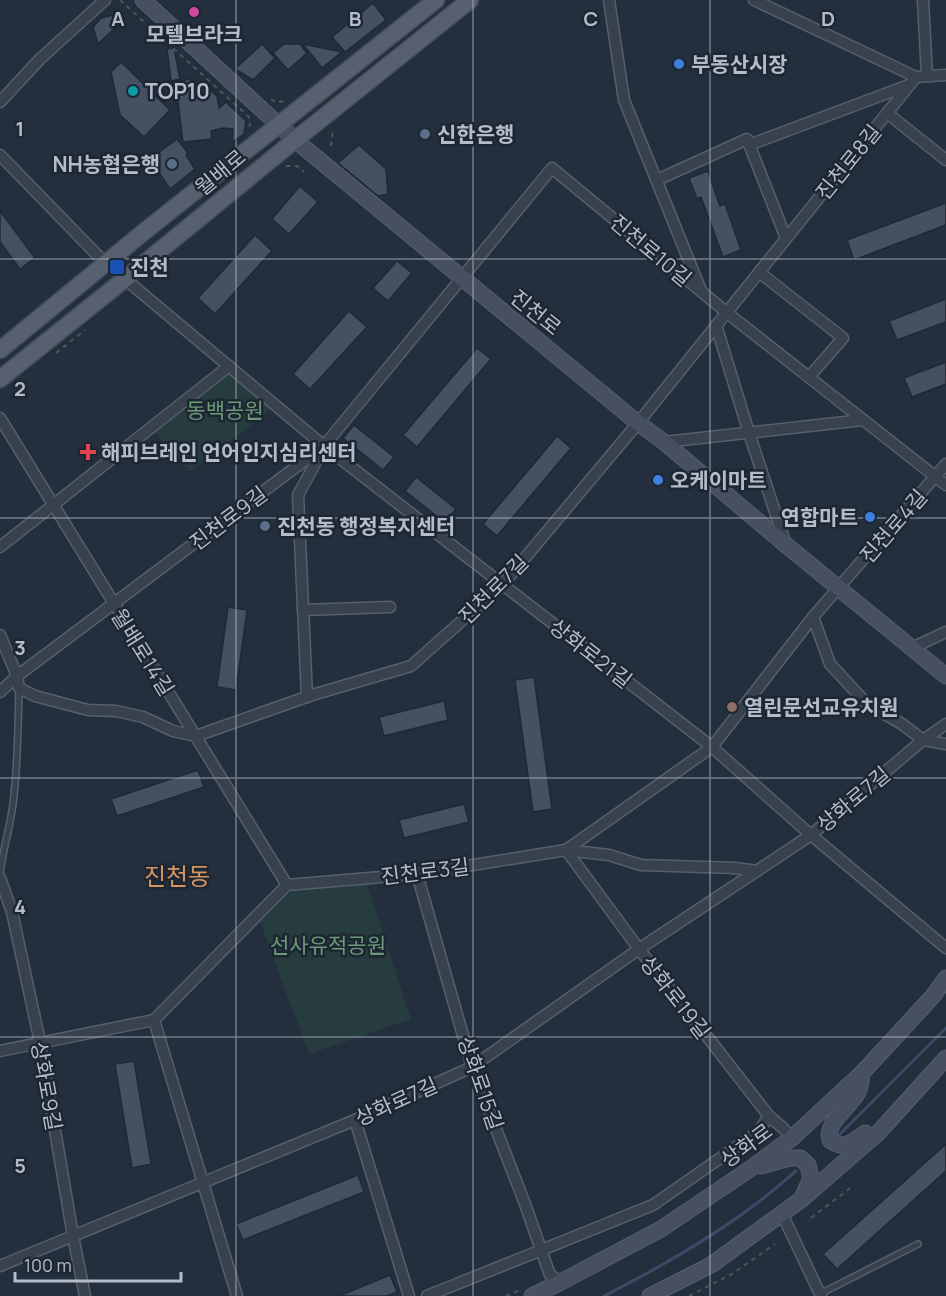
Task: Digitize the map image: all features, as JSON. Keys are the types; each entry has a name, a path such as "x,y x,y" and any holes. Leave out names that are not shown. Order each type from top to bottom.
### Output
{"main road":[{"name":"진천로","path":"143,0 295,140 946,676"},
{"name":"월배로","path":"0,350 145,231 436,0"},
{"name":"월배로","path":"0,379 470,0"},
{"name":"상화로","path":"532,1296 661,1229 792,1138 862,1073 933,996 946,978"},
{"path":"650,1296 711,1265 802,1199 879,1132 945,1062"},
{"path":"862,1073 859,1092 831,1126 828,1134 830,1140 840,1146 849,1144 909,1098"},
{"path":"750,1169 789,1158 800,1158 808,1165 811,1178 802,1199"}],"street":[{"path":"0,102 40,59 105,0"},
{"path":"609,0 624,100 702,291"},
{"path":"754,0 918,79 946,75"},
{"path":"918,79 923,0"},
{"name":"진천로8길","path":"657,180 748,142 918,79"},
{"name":"진천로8길","path":"638,423 887,113 918,79"},
{"path":"887,113 946,160"},
{"path":"748,142 786,238"},
{"name":"상화로21길","path":"0,155 106,264 324,446 712,747 810,835 946,948"},
{"name":"진천로10길","path":"461,278 552,168 726,312 946,485"},
{"path":"759,272 843,338 809,377"},
{"name":"진천로9길","path":"2,688 324,446 461,278"},
{"path":"716,325 786,545"},
{"path":"0,547 229,366"},
{"name":"월배로14길","path":"0,418 287,885"},
{"path":"664,442 863,420"},
{"name":"진천로7길","path":"196,736 307,697 411,666 502,584 638,423"},
{"path":"307,697 298,495 324,446"},
{"name":"진천로4길","path":"838,588 946,464"},
{"name":"진천로3길","path":"287,885 417,874 566,850 712,747 838,588"},
{"path":"303,610 390,607"},
{"path":"813,617 830,664 867,704 902,724 923,740 946,744"},
{"path":"912,648 946,632"},
{"path":"0,635 17,676 19,688 34,696 88,710 116,711 143,717 173,731 196,736"},
{"name":"상화로7길","path":"0,1266 355,1120 472,1067 639,949 810,835 923,740 946,724"},
{"path":"566,850 609,855 641,865 735,868 756,871"},
{"name":"상화로19길","path":"566,850 639,949 769,1116 792,1138"},
{"name":"상화로15길","path":"417,874 472,1067 550,1275 561,1282"},
{"name":"상화로9길","path":"0,876 12,912 40,1042 85,1296"},
{"path":"0,1050 154,1020 287,885"},
{"path":"154,1020 237,1296"},
{"path":"427,1296 654,1205 759,1131 769,1116"},
{"path":"355,1120 409,1296"},
{"path":"782,1214 820,1295"}],"lane":[{"name":"상화로9길","path":"0,876 2,854 14,798 19,688"},
{"path":"820,1295 918,1244"}],"path":[{"path":"120,0 249,117 249,132"},
{"path":"268,97 275,102 288,101"},
{"path":"332,146 333,129"},
{"path":"811,1218 853,1186"},
{"path":"690,1296 732,1274 775,1244"}],"green space":[{"name":"동백공원","path":"228,372 271,409 190,472 154,431"},
{"name":"선사유적공원","path":"367,884 411,1019 309,1054 260,922 289,893 298,890"}],"building":[{"path":"373,3 386,20 345,52 332,37"},
{"path":"118,14 123,20 98,44 93,27 101,18"},
{"path":"262,44 275,58 253,80 235,69"},
{"path":"284,44 300,44 307,53 288,70 273,53"},
{"path":"303,44 342,52 322,68"},
{"path":"174,48 180,79 171,81 167,49"},
{"name":"TOP10","path":"121,62 170,110 144,137 120,115 111,72"},
{"path":"191,79 194,95 211,91 217,96 219,108 226,102 246,121 244,134 232,142 233,129 223,128 211,131 212,139 183,142 174,82"},
{"name":"NH농협은행","path":"177,139 188,153 186,155 195,169 170,189 150,159"},
{"path":"359,145 386,169 388,194 378,196 338,163"},
{"path":"708,171 720,206 725,204 741,250 723,257 701,197 697,199 689,178"},
{"path":"300,186 318,202 289,234 272,219"},
{"path":"946,203 946,225 854,260 847,240"},
{"path":"0,211 35,258 20,269 0,242"},
{"path":"255,235 272,251 215,314 198,298"},
{"path":"397,261 412,273 388,301 373,288"},
{"path":"946,299 946,322 897,340 889,321"},
{"path":"349,311 367,327 310,389 293,374"},
{"path":"477,348 491,359 417,447 403,435"},
{"path":"946,362 946,384 912,397 904,378"},
{"path":"354,425 394,457 383,470 343,438"},
{"path":"557,436 571,448 497,536 483,524"},
{"path":"416,477 456,509 445,523 405,491"},
{"path":"228,607 247,610 236,690 217,687"},
{"path":"534,677 552,809 533,812 515,680"},
{"path":"444,701 448,720 384,736 379,717"},
{"path":"198,770 204,787 117,816 111,799"},
{"path":"464,804 469,822 404,838 399,820"},
{"path":"134,1061 151,1164 132,1168 115,1064"},
{"path":"946,1144 946,1171 837,1269 823,1254"},
{"path":"358,1175 364,1192 243,1240 236,1224"},
{"path":"390,1275 397,1292 387,1296 339,1296"}],"waterway":[{"path":"838,1136 946,1028"},
{"path":"604,1296 704,1240 761,1200 796,1171"}],"place":[{"name":"모텔브라크","path":"194,12"},
{"name":"부동산시장","path":"679,64"},
{"name":"TOP10","path":"133,91"},
{"name":"신한은행","path":"425,134"},
{"name":"NH농협은행","path":"172,164"},
{"name":"진천","path":"117,267"},
{"name":"해피브레인 언어인지심리센터","path":"88,452"},
{"name":"오케이마트","path":"658,480"},
{"name":"연합마트","path":"870,517"},
{"name":"진천동 행정복지센터","path":"265,526"},
{"name":"열린문선교유치원","path":"732,707"}],"district":[{"name":"진천동","path":"177,875"}]}
